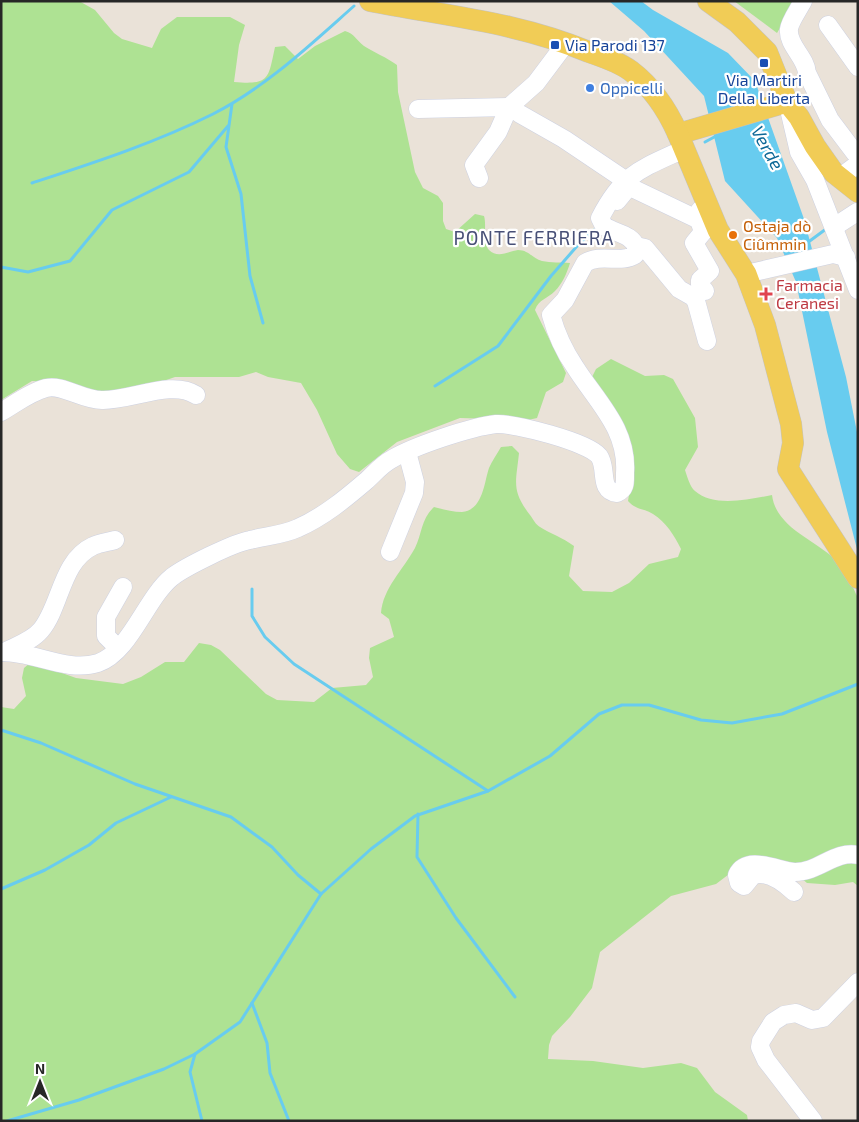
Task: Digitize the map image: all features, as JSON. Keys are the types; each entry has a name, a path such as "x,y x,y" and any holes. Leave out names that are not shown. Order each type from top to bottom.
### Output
{"main road":[{"path":"370,1 489,21 566,43 628,69 653,91 685,138 703,213 718,230 746,274 765,325 791,424 793,443 788,469 858,578"},
{"path":"708,1 738,22 767,52 782,103 799,117 815,146 857,202"},
{"path":"685,138 782,103"}],"street":[{"path":"803,1 789,28 789,37 806,66 806,73 830,120 857,157 837,175"},
{"path":"828,25 858,67"},
{"path":"479,178 474,165 566,43"},
{"path":"782,103 799,152 815,180 836,247 858,290"},
{"path":"418,109 514,111 564,139 624,180"},
{"path":"3,652 88,665 107,658 118,648 172,577 202,560 248,540 297,529 339,504 391,459 480,428 511,424 553,435 592,450 600,456 606,486 609,491 617,493 621,491 625,484 626,466 621,437 562,346 550,315 565,300 585,263 598,258 631,257 637,253 636,246 629,237 607,229 601,224 600,218 624,180 685,138"},
{"path":"607,206 612,207 626,190 632,188 703,213 703,232 694,242 710,271 700,280 700,284 705,291"},
{"path":"746,274 781,267 836,247 857,202"},
{"path":"636,246 645,248 679,289 693,297 707,341"},
{"path":"1,412 46,388 64,389 82,398 100,400 125,399 182,388 196,395"},
{"path":"390,552 414,493 415,482 407,452"},
{"path":"3,652 31,638 40,631 66,576 80,556 92,546 115,540"},
{"path":"118,648 106,636 106,617 123,587"},
{"path":"106,627 112,623 130,632"},
{"path":"794,892 764,874 753,876 744,886 739,883 738,876 741,869 751,865 802,872 821,867 845,854 858,856"},
{"path":"813,1121 766,1060 760,1047 761,1041 772,1022 784,1015 796,1013 812,1020 823,1018 858,982"}],"green space":[{"path":"1,1 79,1 95,10 114,33 122,39 152,48 161,29 177,17 230,17 245,25 239,45 234,82 255,82 265,78 271,66 275,47 285,46 298,59 315,46 345,31 353,35 364,46 397,65 398,92 415,172 423,188 438,196 443,203 443,221 446,229 455,232 475,214 484,216 486,243 492,253 504,254 522,250 542,261 570,263 560,285 535,310 566,373 563,382 546,392 537,418 528,420 460,418 397,442 359,472 350,469 337,454 317,410 301,383 268,377 256,372 239,377 175,377 141,389 104,395 71,383 32,381 1,400"},
{"path":"734,1 796,1 777,33"},
{"path":"611,359 645,376 664,375 673,379 695,418 698,447 685,470 690,484 695,491 703,496 722,501 743,500 772,495 775,506 789,525 828,553 841,565 858,598 858,886 853,882 835,885 807,883 782,862 745,862 716,884 671,896 600,952 592,988 570,1017 552,1036 549,1045 548,1059 593,1061 643,1068 681,1063 697,1068 715,1092 747,1115 748,1121 1,1121 1,707 14,709 26,696 22,678 24,668 31,662 76,678 123,684 141,677 165,662 184,662 199,643 211,645 220,650 266,694 277,700 314,702 332,688 366,685 373,677 369,658 370,648 394,637 389,619 381,613 385,595 415,548 427,516 434,507 462,512 474,506 481,495 489,468 501,447 512,446 519,453 516,479 517,492 537,525 574,546 569,576 583,591 612,592 629,583 649,564 678,557 681,549 662,521 628,501 634,464 621,432 592,377 596,369"}],"water":[{"name":"Verde","path":"609,1 641,1 653,10 728,53 755,81 804,219 846,377 858,437 858,553 827,432 796,282 777,238 725,181 704,96 644,31"}],"waterway":[{"path":"32,183 146,143 213,114 269,78 354,6"},
{"path":"232,104 226,147 241,194 250,276 263,323"},
{"path":"1,267 28,272 70,261 112,210 189,172 228,126"},
{"path":"705,142 718,135"},
{"path":"807,243 826,229"},
{"path":"435,386 498,346 551,276 594,230"},
{"path":"252,589 252,616 265,637 294,664 488,791"},
{"path":"7,1121 79,1100 164,1069 195,1054 240,1022 321,894 371,849 415,816 488,791 550,756 599,714 622,705 649,705 701,720 732,723 782,714 858,684"},
{"path":"1,730 41,743 135,784 231,817 272,847 298,875 321,894"},
{"path":"1,889 45,870 89,845 116,823 171,797"},
{"path":"418,814 417,857 456,918 515,997"},
{"path":"252,1003 267,1043 270,1073 289,1121"},
{"path":"195,1054 190,1072 202,1121"}],"place":[{"name":"Via Parodi 137","path":"555,45"},
{"name":"Via Martiri Della Liberta","path":"764,63"},
{"name":"Oppicelli","path":"590,88"},
{"name":"Ostaja dò Ciûmmin","path":"733,235"},
{"name":"Farmacia Ceranesi","path":"766,294"}],"district":[{"name":"PONTE FERRIERA","path":"534,238"}]}
